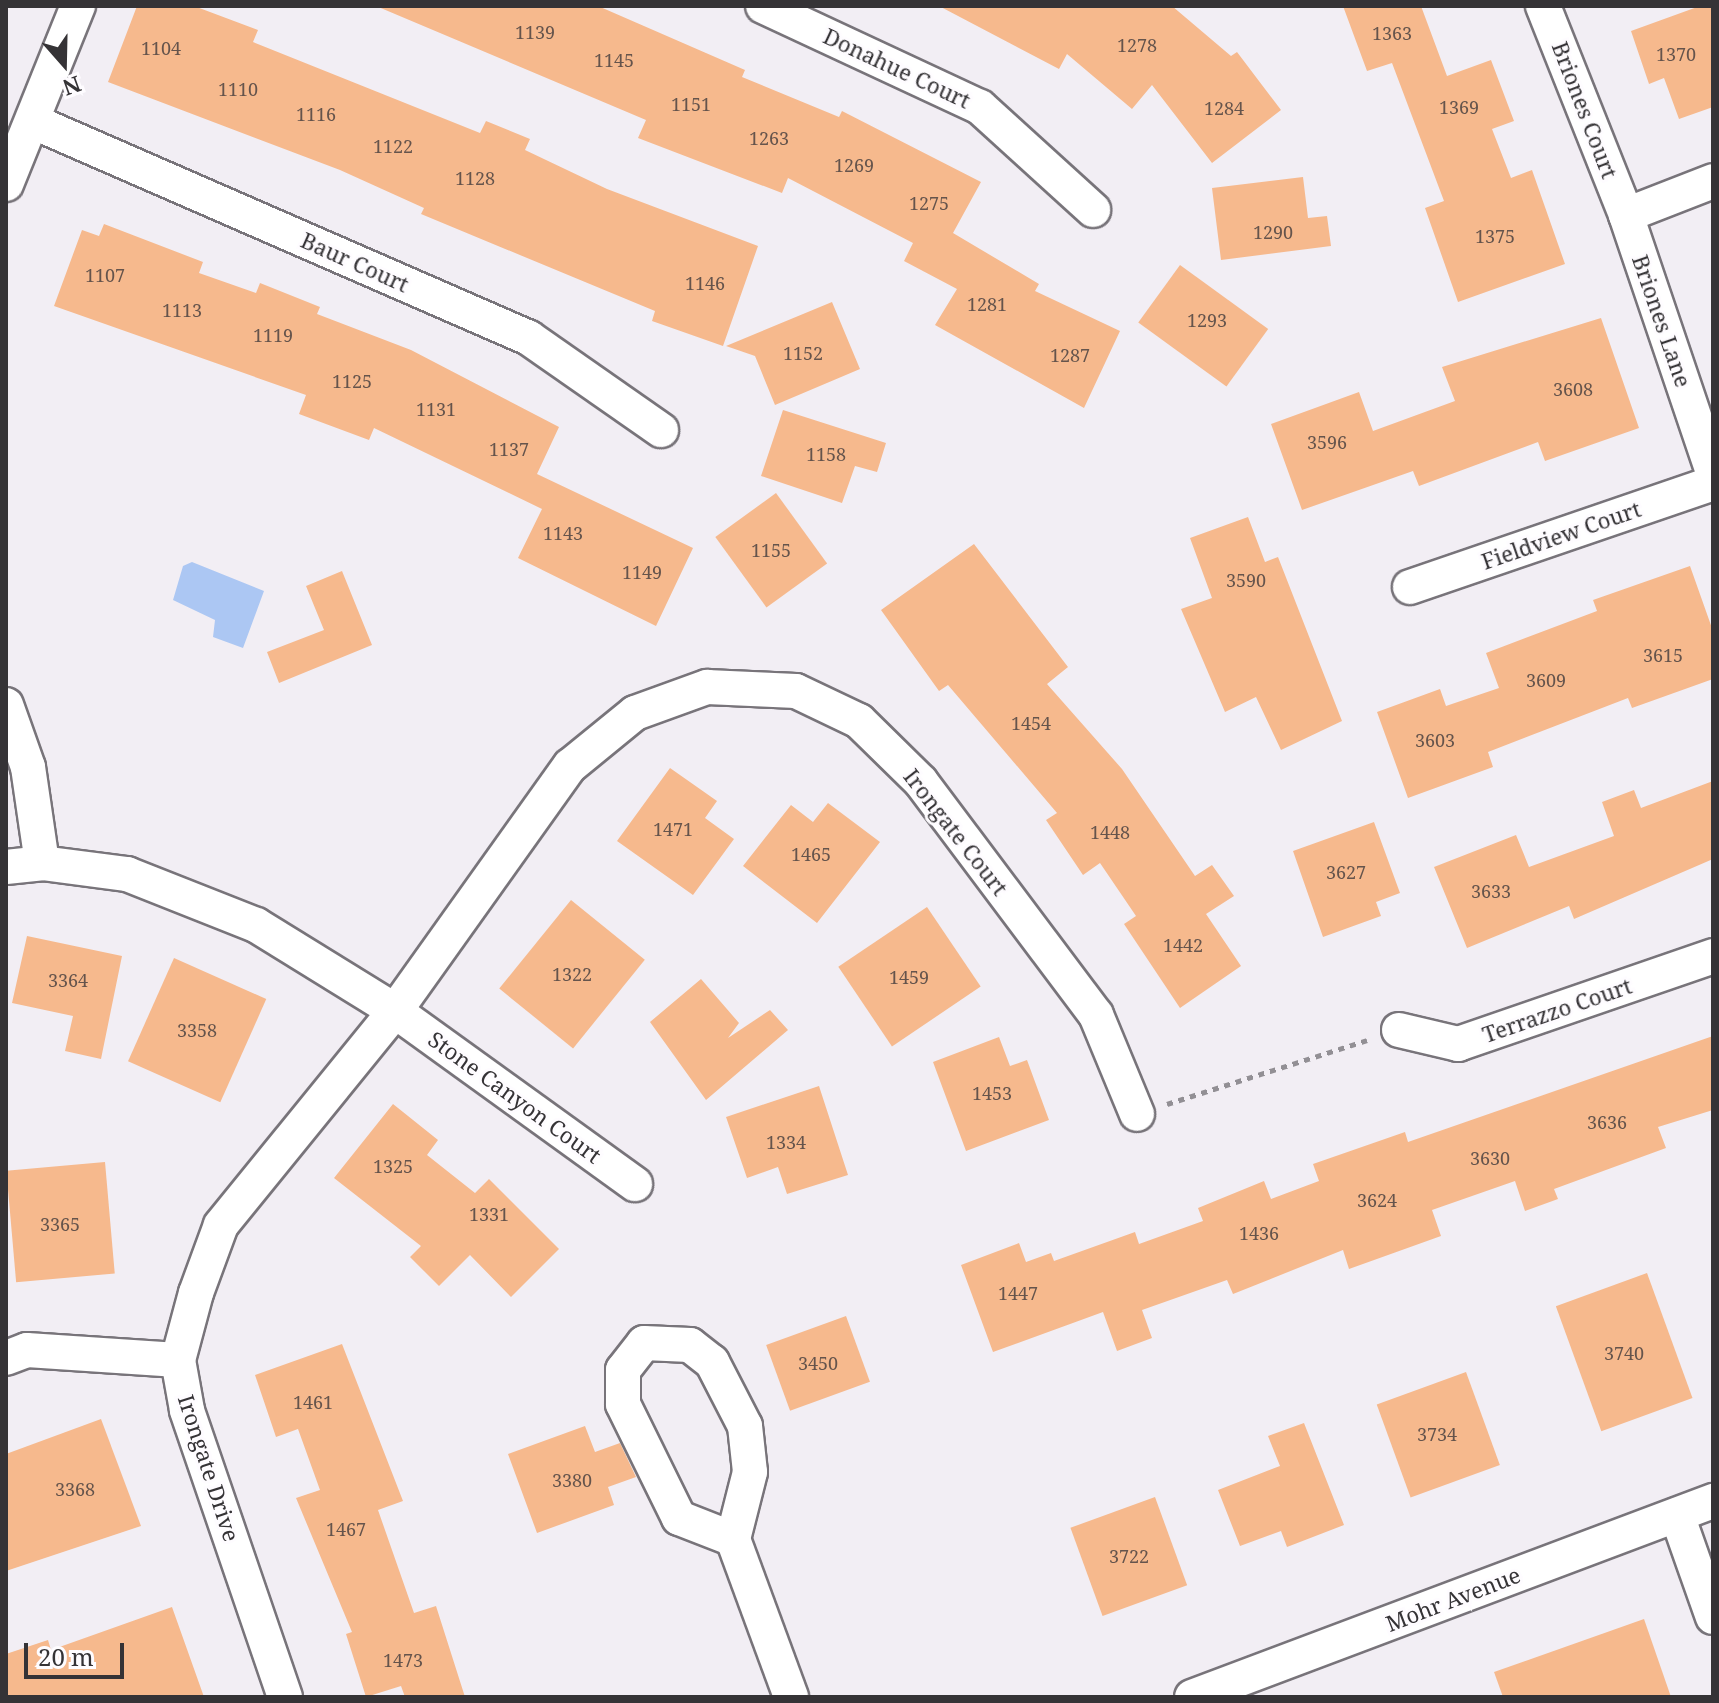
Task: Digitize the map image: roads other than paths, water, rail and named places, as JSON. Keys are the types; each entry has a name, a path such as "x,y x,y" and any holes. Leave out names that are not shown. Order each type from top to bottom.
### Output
{"street":[{"path":"6,184 34,122 78,6"},
{"name":"Donahue Court","path":"763,6 980,107 1093,210"},
{"name":"Briones Court","path":"1543,6 1626,215"},
{"name":"Baur Court","path":"34,122 529,338 661,430"},
{"path":"1626,215 1713,181"},
{"name":"Briones Lane","path":"1626,215 1713,472"},
{"name":"Fieldview Court","path":"1410,587 1713,483"},
{"name":"Irongate Court","path":"395,1011 570,766 635,713 707,687 796,691 859,721 921,782 1096,1015 1137,1114"},
{"path":"6,705 28,767 42,863"},
{"name":"Stone Canyon Court","path":"6,867 42,863 127,874 256,925 395,1011 635,1184"},
{"name":"Terrazzo Court","path":"1399,1030 1458,1044 1713,956"},
{"name":"Irongate Drive","path":"285,1697 187,1410 178,1360 221,1225 395,1011"},
{"path":"733,1539 679,1518 623,1404 623,1370 644,1343 690,1345 712,1362 745,1426 750,1472 733,1539 791,1697"},
{"path":"6,1358 27,1350 178,1360"},
{"name":"Mohr Avenue","path":"1192,1697 1713,1501"},
{"path":"1677,1515 1713,1617"}],"water":[{"path":"192,562 264,591 243,648 213,637 215,620 173,600 183,566"}]}
